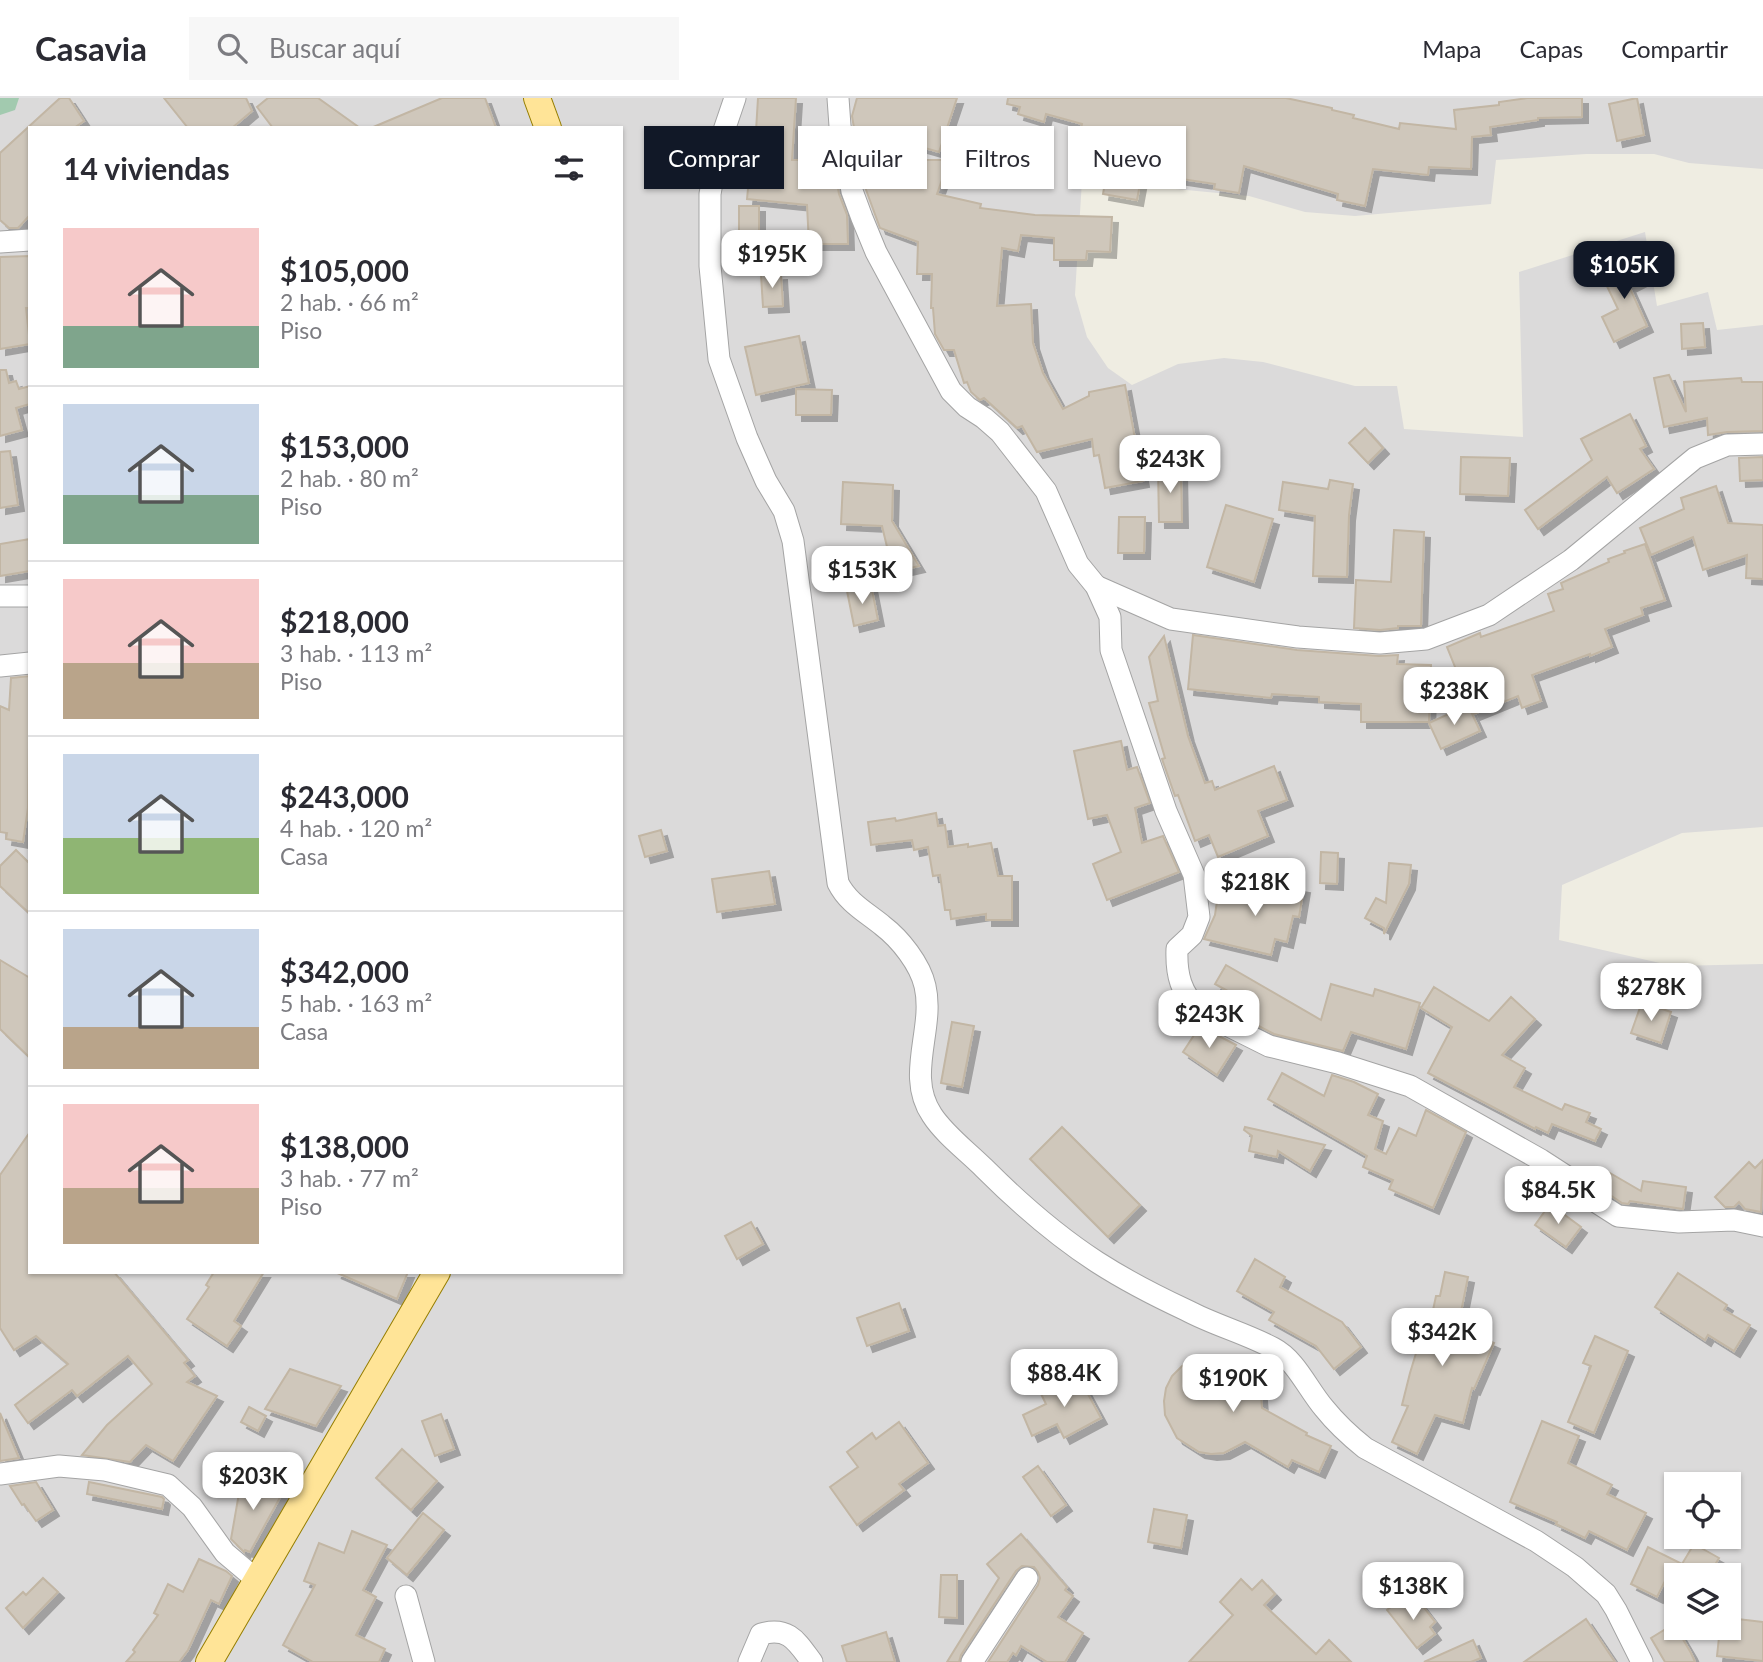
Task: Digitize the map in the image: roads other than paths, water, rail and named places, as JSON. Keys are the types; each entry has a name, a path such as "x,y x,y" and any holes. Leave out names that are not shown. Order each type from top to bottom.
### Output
{"main road":[{"path":"537,98 547,126"},
{"path":"209,1662 436,1274"}],"street":[{"path":"735,98 718,148 710,194 710,266 719,359 747,438 766,481 784,511 793,541 838,883 844,894 885,927 902,946 916,966 925,986 926,1007 920,1075 922,1096 932,1116 1030,1210 1098,1263 1186,1311 1275,1349 1298,1370 1308,1388 1338,1424 1365,1448 1536,1541 1575,1567 1606,1594 1642,1662"},
{"path":"838,98 840,126 852,191 876,252 951,391 1000,432 1046,491 1078,564 1096,586 1110,617 1111,650 1166,811 1194,874 1199,917 1192,934 1177,949 1177,960 1183,990 1199,1012 1269,1046 1338,1063 1410,1086 1552,1167 1618,1216 1679,1222 1734,1220 1763,1226"},
{"path":"0,242 28,240"},
{"path":"1096,586 1171,619 1298,637 1380,643 1426,639 1489,615 1571,560 1695,458 1727,445 1763,444"},
{"path":"0,596 28,596"},
{"path":"0,666 28,663"},
{"path":"0,1474 59,1466 105,1470 168,1485 192,1507 225,1553 257,1580"},
{"path":"972,1662 1027,1578"},
{"path":"406,1597 424,1662"},
{"path":"749,1662 761,1634 775,1630 794,1638 812,1662"}]}
